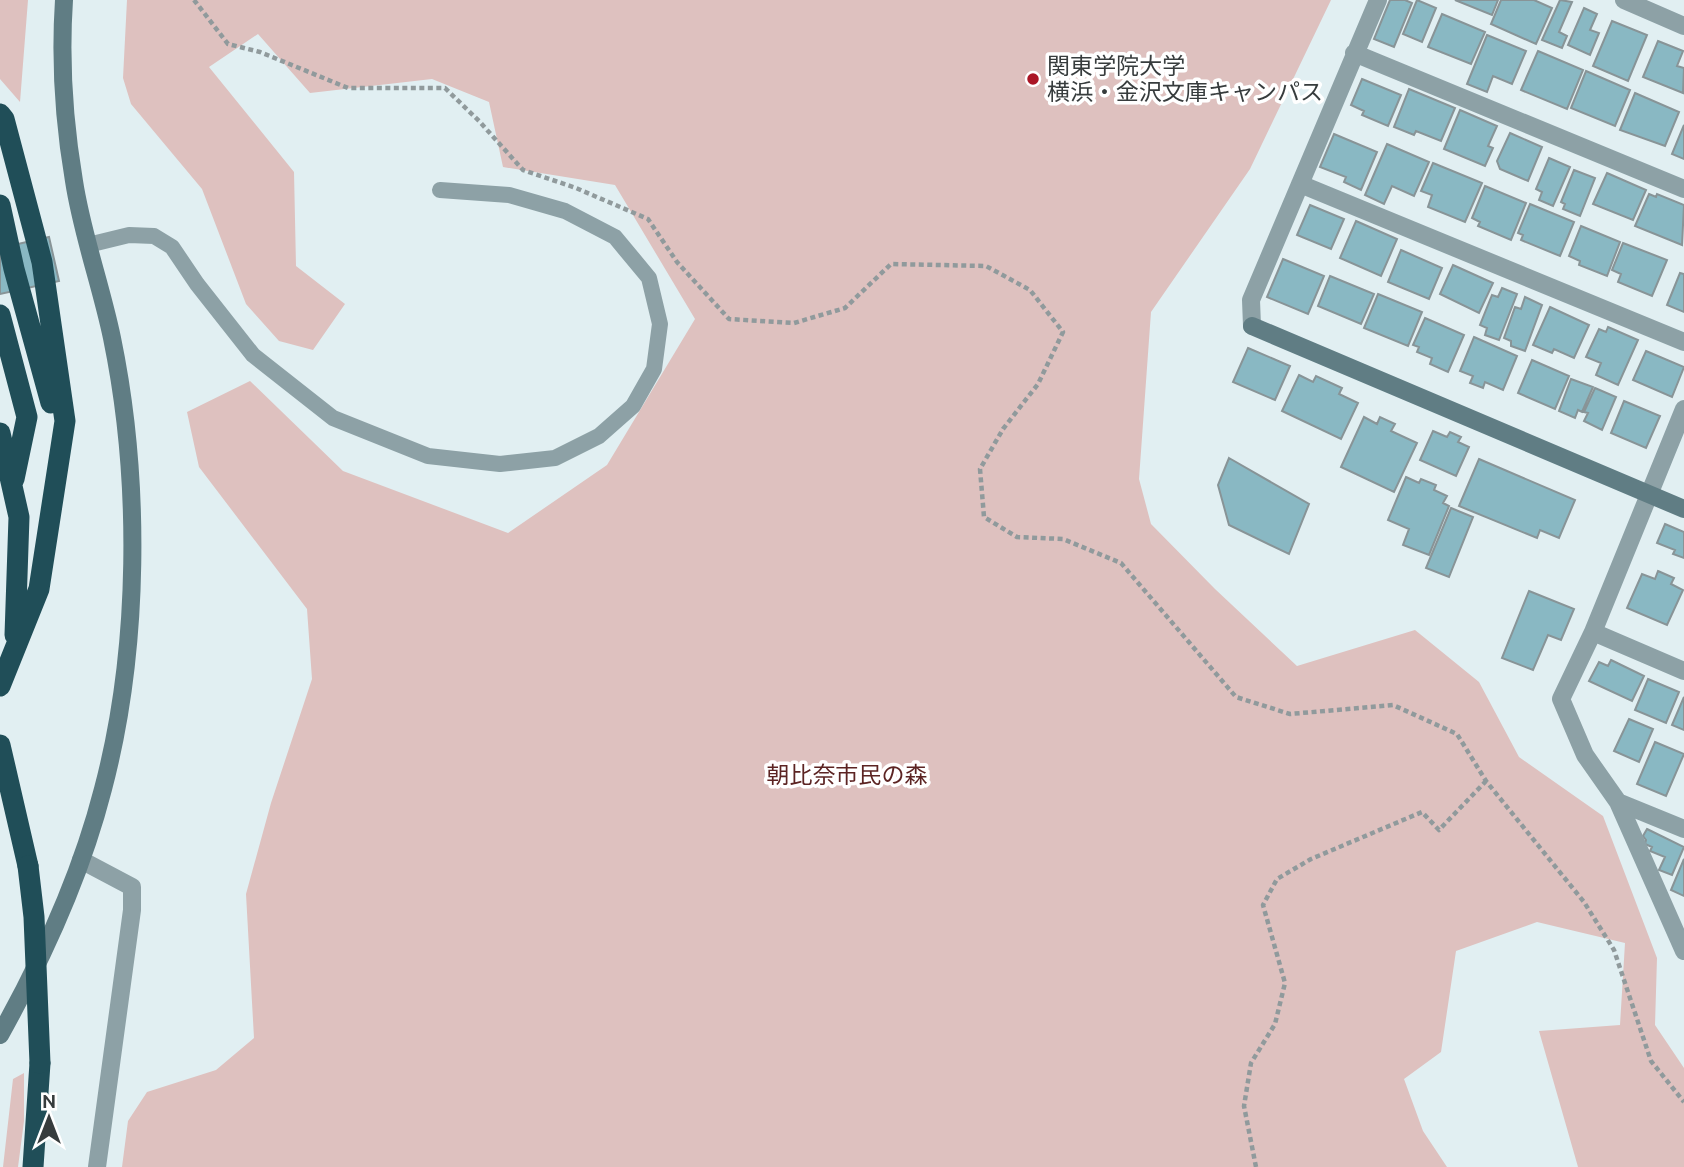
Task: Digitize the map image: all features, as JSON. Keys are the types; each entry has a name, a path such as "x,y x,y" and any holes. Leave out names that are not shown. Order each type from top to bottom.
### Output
{"highway":[{"path":"0,114 4,119 42,262 65,421 39,589 0,686"},
{"path":"0,205 14,269 62,441"},
{"path":"0,315 27,417 12,488"},
{"path":"0,433 19,517 14,651"},
{"path":"0,745 28,866 34,917 40,1063 33,1167"}],"street":[{"path":"0,1035 22,997 81,860 104,788 121,699 130,610 132,510 125,421 112,338 74,182 64,96 64,0"},
{"path":"1378,0 1251,300 1252,326 1684,509"},
{"path":"1624,0 1684,26"},
{"path":"1354,52 1684,189"},
{"path":"1300,184 1684,342"},
{"path":"1684,409 1593,632 1561,699 1585,755 1618,802 1684,951"},
{"path":"1593,632 1684,671"},
{"path":"1618,802 1684,829"},
{"path":"81,860 132,887 132,910 97,1167"}],"lane":[{"path":"88,245 129,235 154,236 172,247 197,285 253,355 333,418 428,456 500,464 555,458 599,436 633,406 654,369 660,324 649,278 615,237 565,211 509,195 440,190"}],"path":[{"path":"194,0 228,44 260,52 348,88 444,88 479,121 523,170 576,188 648,219 677,262 729,318 794,323 845,308 891,264 986,266 1030,290 1063,332 1038,384 1003,429 980,469 984,517 1017,537 1063,539 1121,563 1236,697 1290,714 1393,705 1457,733 1486,781 1590,911 1614,950 1651,1061 1684,1102"},
{"path":"1255,1167 1244,1106 1251,1063 1275,1024 1285,983 1263,905 1277,878 1311,859 1422,813 1439,830 1486,781"}],"green space":[{"path":"0,0 28,0 20,102 0,79"},
{"name":"朝比奈市民の森","path":"127,0 1331,0 1250,169 1151,312 1139,479 1151,524 1297,666 1415,630 1479,682 1519,757 1603,816 1657,958 1655,1025 1684,1068 1684,1167 1578,1167 1539,1031 1620,1025 1625,943 1537,922 1456,951 1441,1052 1404,1079 1423,1131 1447,1167 122,1167 128,1121 147,1092 216,1070 254,1038 246,894 271,803 312,679 307,609 199,467 187,412 250,381 343,471 508,533 607,465 695,319 615,185 503,167 489,102 432,79 310,93 258,34 209,67 294,172 296,266 345,304 313,350 279,341 246,304 202,189 131,104 123,78"},
{"path":"24,1073 24,1121 18,1167 3,1167 13,1079"}],"building":[{"path":"1390,0 1412,3 1394,47 1374,39"},
{"path":"1417,0 1436,8 1422,42 1403,34"},
{"path":"1455,0 1498,0 1492,15"},
{"path":"1501,0 1534,0 1552,8 1536,44 1491,24"},
{"path":"1560,0 1572,2 1559,32 1567,36 1562,48 1542,40"},
{"path":"1584,8 1597,14 1590,30 1599,33 1590,55 1568,45"},
{"path":"1442,14 1485,32 1471,64 1428,47"},
{"path":"1612,21 1647,35 1628,81 1593,66"},
{"path":"1487,35 1526,51 1512,84 1493,76 1487,92 1467,84"},
{"path":"1658,41 1683,51 1677,66 1684,68 1683,93 1643,77"},
{"path":"1538,51 1583,70 1567,109 1521,90"},
{"path":"1586,71 1630,90 1615,126 1571,108"},
{"path":"1362,79 1401,95 1388,126 1362,115 1364,111 1351,105"},
{"path":"1409,89 1455,108 1441,141 1416,131 1414,135 1394,127"},
{"path":"1635,93 1679,112 1665,146 1620,130"},
{"path":"1460,110 1497,126 1488,146 1493,148 1485,166 1444,149"},
{"path":"1684,125 1684,159 1672,154"},
{"path":"1510,133 1542,147 1528,181 1500,169 1497,161"},
{"path":"1334,134 1377,152 1361,190 1344,182 1346,177 1320,167"},
{"path":"1387,144 1429,162 1414,196 1392,186 1384,204 1365,195"},
{"path":"1549,158 1570,167 1553,206 1539,200 1542,192 1536,189"},
{"path":"1433,163 1482,183 1465,222 1428,207 1432,195 1421,191"},
{"path":"1574,170 1595,178 1580,216 1563,209 1565,204 1561,202"},
{"path":"1607,173 1646,190 1633,220 1593,204"},
{"path":"1485,186 1526,203 1511,240 1478,226 1480,222 1472,218"},
{"path":"1649,194 1656,197 1657,194 1684,205 1682,245 1635,226"},
{"path":"1530,204 1574,222 1560,256 1521,240 1523,235 1518,233"},
{"path":"1310,205 1344,219 1331,249 1297,235"},
{"path":"1356,221 1397,239 1381,276 1340,258"},
{"path":"1581,226 1620,242 1607,276 1579,265 1580,261 1569,256"},
{"path":"49,237 59,281 0,294 0,248"},
{"path":"1623,243 1667,260 1652,296 1618,282 1621,274 1612,270"},
{"path":"1401,250 1442,268 1429,299 1388,282"},
{"path":"1283,259 1324,276 1308,314 1267,297"},
{"path":"1453,265 1493,283 1479,313 1440,294"},
{"path":"1680,273 1684,274 1684,312 1667,305"},
{"path":"1330,276 1374,294 1361,324 1318,306"},
{"path":"1502,288 1517,294 1499,340 1485,335 1487,328 1480,325 1492,295 1498,297"},
{"path":"1378,294 1422,312 1408,346 1364,328"},
{"path":"1525,297 1542,305 1525,351 1511,346 1511,341 1504,338 1515,307 1521,309"},
{"path":"1550,307 1589,325 1574,358 1554,349 1552,353 1533,345"},
{"path":"1425,318 1464,335 1448,372 1430,364 1432,358 1417,352 1419,347 1413,345"},
{"path":"1608,327 1638,340 1618,385 1596,375 1601,363 1586,357 1599,329 1606,332"},
{"path":"1474,337 1517,356 1503,390 1485,382 1483,388 1470,383 1473,376 1460,371"},
{"path":"1248,348 1290,366 1275,400 1233,382"},
{"path":"1646,351 1684,367 1672,397 1633,380"},
{"path":"1532,360 1569,376 1555,409 1518,393"},
{"path":"1299,375 1313,382 1316,376 1342,388 1339,394 1358,403 1341,439 1282,411"},
{"path":"1571,379 1593,387 1582,412 1578,410 1575,418 1559,411"},
{"path":"1595,388 1616,397 1602,430 1584,421 1588,413 1584,412"},
{"path":"1624,401 1660,416 1646,448 1611,433"},
{"path":"1364,417 1377,424 1380,417 1395,424 1391,431 1417,443 1394,492 1341,467"},
{"path":"1433,431 1447,437 1450,432 1461,437 1458,442 1469,447 1456,476 1420,460"},
{"path":"1229,458 1309,504 1289,554 1229,525 1218,485"},
{"path":"1479,459 1575,500 1559,538 1540,530 1537,538 1459,506"},
{"path":"1406,477 1419,483 1421,479 1436,485 1434,490 1447,496 1443,503 1449,506 1429,555 1403,545 1409,529 1388,520"},
{"path":"1451,508 1473,517 1449,577 1426,568"},
{"path":"1665,524 1684,532 1684,558 1673,554 1675,550 1657,543"},
{"path":"1658,571 1674,578 1671,584 1683,590 1667,625 1627,608 1642,574 1655,579"},
{"path":"1529,591 1574,609 1561,640 1548,635 1533,670 1502,658"},
{"path":"1611,660 1644,676 1632,701 1589,681 1599,662 1608,666"},
{"path":"1648,679 1679,692 1666,723 1635,710"},
{"path":"1684,697 1684,730 1672,725"},
{"path":"1629,719 1653,729 1639,762 1614,751"},
{"path":"1655,742 1684,754 1666,796 1637,784"},
{"path":"1647,829 1684,847 1672,875 1659,870 1665,857 1650,851 1652,847 1645,844 1643,836"},
{"path":"1684,859 1684,896 1671,890"}],"place":[{"name":"関東学院大学 横浜・金沢文庫キャンパス","path":"1033,79"}]}
